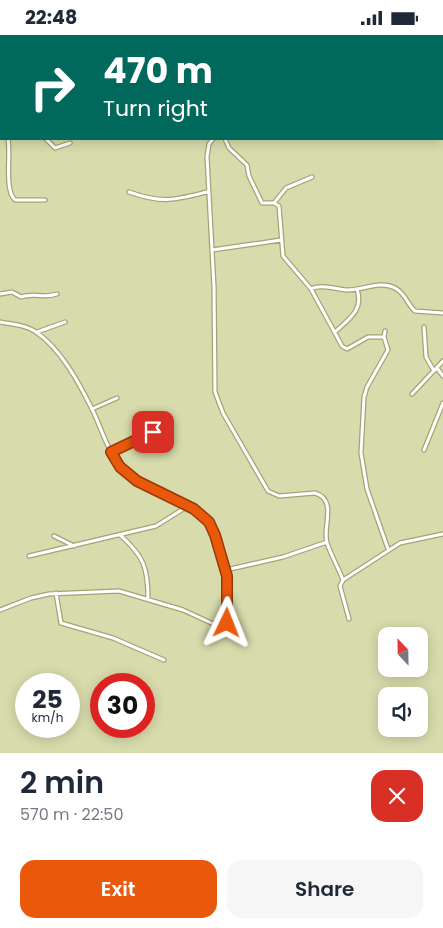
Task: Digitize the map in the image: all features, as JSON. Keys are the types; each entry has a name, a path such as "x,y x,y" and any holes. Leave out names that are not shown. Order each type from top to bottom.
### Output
{"street":[{"path":"8,140 9,177 12,197 15,200 46,200"},
{"path":"47,140 55,148 70,143"},
{"path":"212,140 207,150 207,192 214,287 216,398 268,491 279,496 315,493 324,500 328,511 327,542 343,580"},
{"path":"225,140 229,148 247,165 249,176 262,203 274,203 280,209 281,240 285,259 311,289 345,349 368,337 384,337"},
{"path":"274,203 286,188 312,177"},
{"path":"129,193 147,199 166,201 207,192"},
{"path":"212,250 281,240"},
{"path":"311,289 319,286 346,290 387,285 401,292 414,311 443,313"},
{"path":"335,332 355,315 359,297 357,289"},
{"path":"0,294 12,292 21,297 32,293 46,298 57,295"},
{"path":"0,322 22,326 36,332 63,361 92,409 111,452 120,467 137,481 188,506 203,516 213,529 226,570 228,612 227,623 223,627 183,610 119,591 56,593 31,598 0,610"},
{"path":"36,332 64,322"},
{"path":"424,327 426,357 443,376"},
{"path":"385,331 384,337 388,350 369,382 364,397 361,453 368,495 388,549"},
{"path":"412,394 443,361"},
{"path":"92,409 117,398"},
{"path":"424,450 443,403"},
{"path":"111,452 153,432"},
{"path":"30,556 156,526 188,506"},
{"path":"349,619 340,586 343,580 388,549 408,540 443,534"},
{"path":"120,535 134,548 144,562 148,578 148,599"},
{"path":"54,536 75,546"},
{"path":"226,570 283,557 327,542"},
{"path":"56,593 61,623 112,638 164,660"}],"route":[{"path":"153,432 111,452 120,467 137,481 194,509 209,522 225,564 228,587 227,623"}]}
